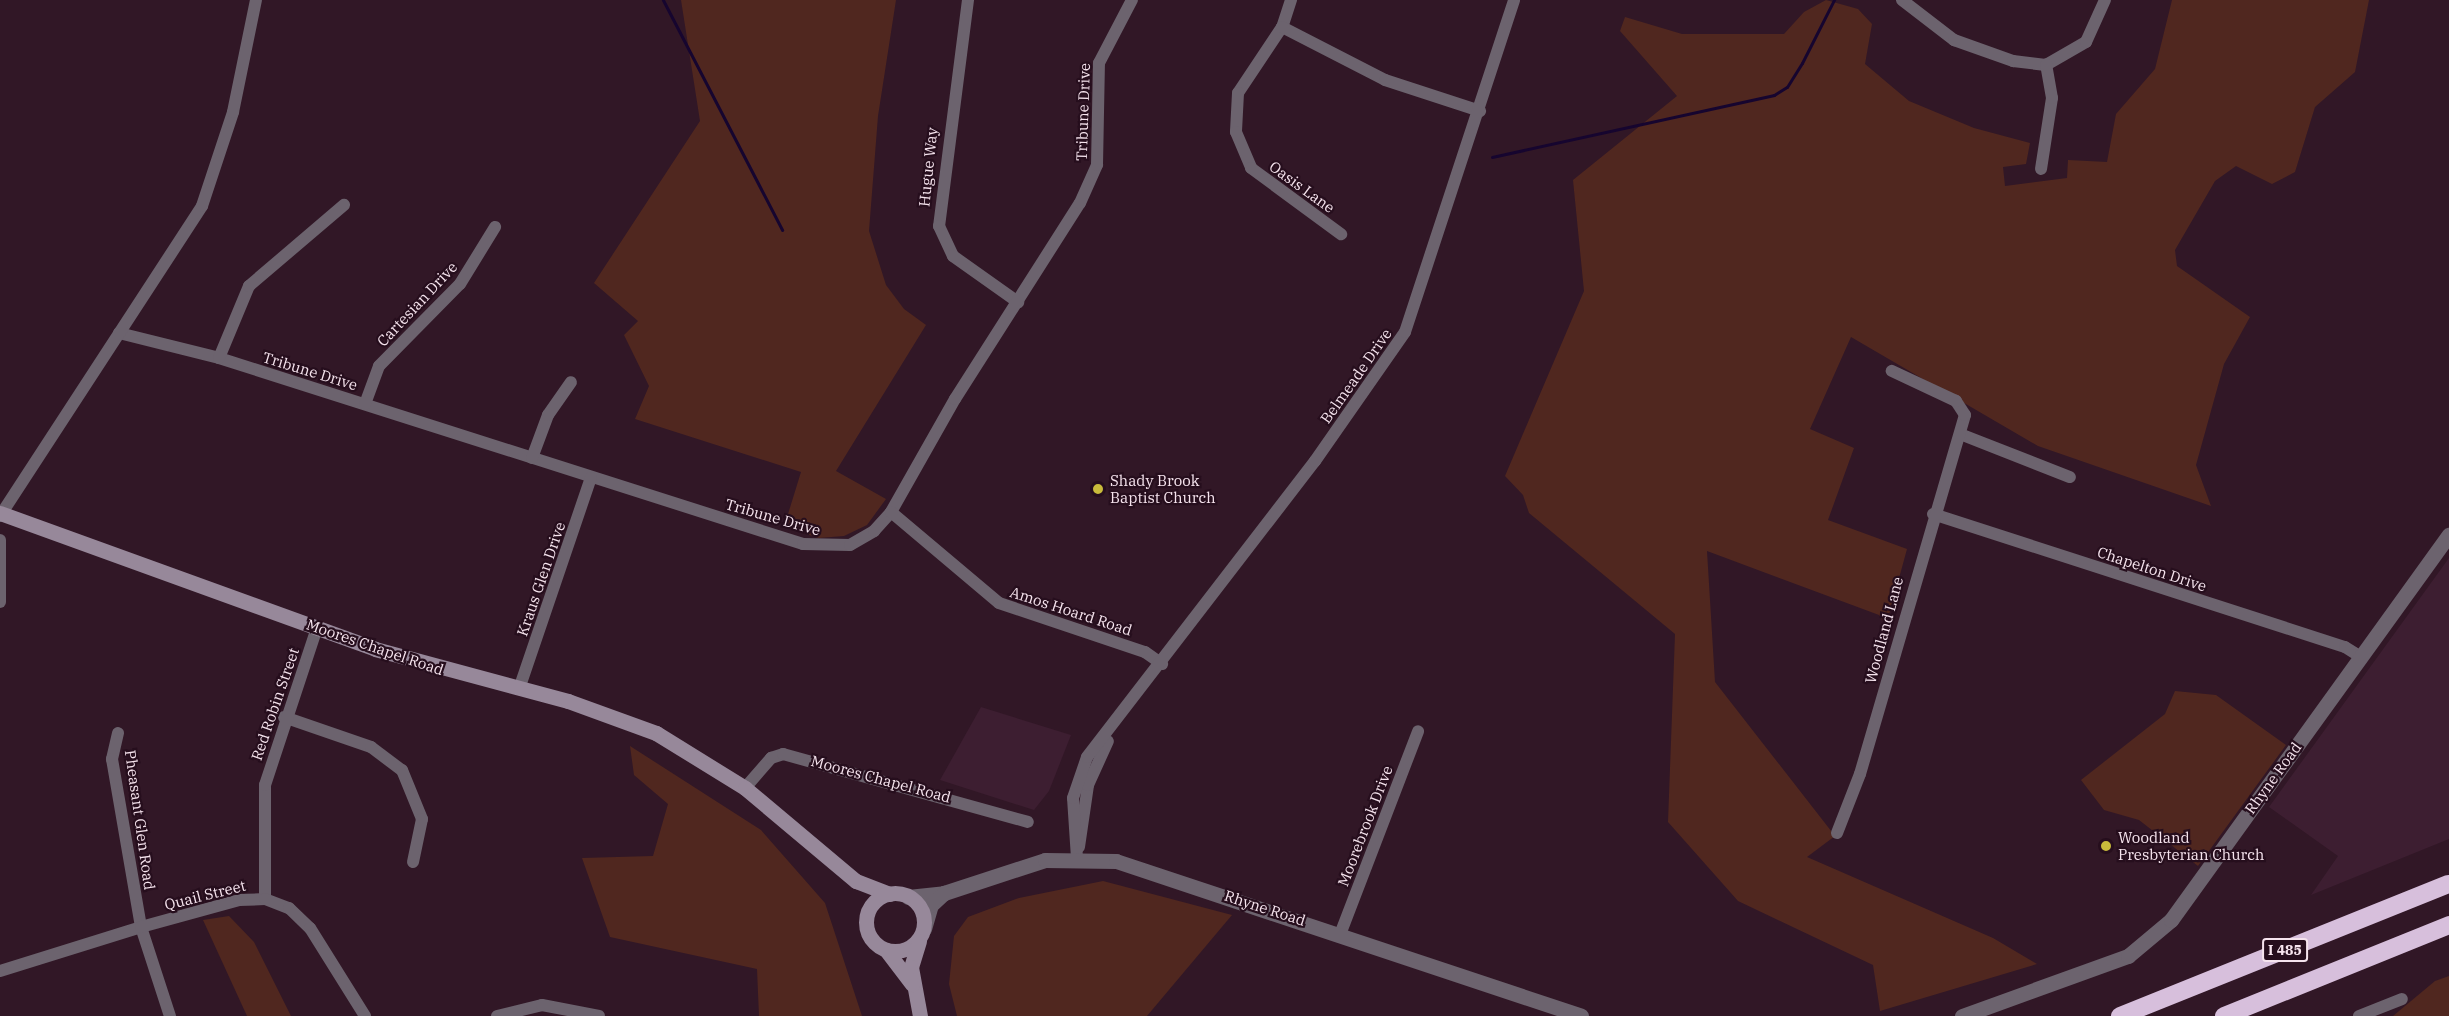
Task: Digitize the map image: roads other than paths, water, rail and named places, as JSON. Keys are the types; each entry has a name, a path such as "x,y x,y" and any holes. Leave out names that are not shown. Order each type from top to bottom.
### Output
{"highway":[{"name":"I 485","path":"2120,1016 2449,884"},
{"name":"I 485","path":"2223,1016 2449,925"}],"main road":[{"name":"Moores Chapel Road","path":"0,514 317,628 656,733 745,788 856,881 890,894"},
{"path":"856,881 871,938 886,950 912,984"},
{"path":"866,919 874,903 890,894 908,897 921,910 922,933 911,960 912,984 920,1016"},
{"path":"886,950 905,950 922,933"}],"street":[{"path":"0,514 202,206 216,172 256,0"},
{"name":"Hugue Way","path":"968,0 939,226 953,256 1018,302"},
{"name":"Tribune Drive","path":"119,333 219,358 591,478 817,547 864,539 891,512 1095,174 1099,63 1132,0"},
{"name":"Oasis Lane","path":"1291,0 1282,27 1238,93 1235,120 1242,152 1268,184 1341,234"},
{"name":"Belmeade Drive","path":"1077,858 1072,821 1077,779 1120,716 1162,664 1396,348 1419,301 1514,0"},
{"path":"1902,0 1954,40 2013,61 2046,65 2086,42 2105,0"},
{"path":"1282,27 1386,80 1480,111"},
{"path":"2041,169 2052,98 2046,65"},
{"path":"219,358 249,285 344,205"},
{"name":"Cartesian Drive","path":"365,404 379,366 460,284 495,227"},
{"name":"Woodland Lane","path":"1838,833 1860,774 1933,514 1965,415 1961,406 1892,371"},
{"path":"532,458 548,415 571,382"},
{"path":"1960,434 2070,477"},
{"name":"Kraus Glen Drive","path":"519,690 591,478"},
{"name":"Amos Hoard Road","path":"891,512 999,603 1145,652 1162,664"},
{"name":"Chapelton Drive","path":"1933,514 2345,647 2361,657"},
{"name":"Rhyne Road","path":"1962,1016 2128,956 2170,920 2449,535"},
{"path":"0,540 0,602"},
{"name":"Red Robin Street","path":"265,899 265,784 284,717 317,628"},
{"path":"284,717 371,747 402,770 422,819 413,862"},
{"name":"Moorebrook Drive","path":"1341,932 1418,731"},
{"name":"Pheasant Glen Road","path":"118,733 112,759 141,927 170,1016"},
{"name":"Moores Chapel Road","path":"745,788 771,758 783,754 1028,822"},
{"name":"Rhyne Road","path":"908,897 944,893 1013,867 1077,858 1116,861 1341,932 1581,1016"},
{"path":"922,933 931,905 944,893"},
{"name":"Quail Street","path":"0,971 141,927 239,900 265,899 289,908 310,927 365,1016"},
{"path":"2359,1016 2402,999"},
{"path":"497,1016 542,1005 599,1016"}],"waterway":[{"path":"663,0 782,230"},
{"path":"1492,157 1774,95 1787,87 1834,0"}],"place":[{"name":"Shady Brook Baptist Church","path":"1098,489"},
{"name":"Woodland Presbyterian Church","path":"2106,846"}]}
